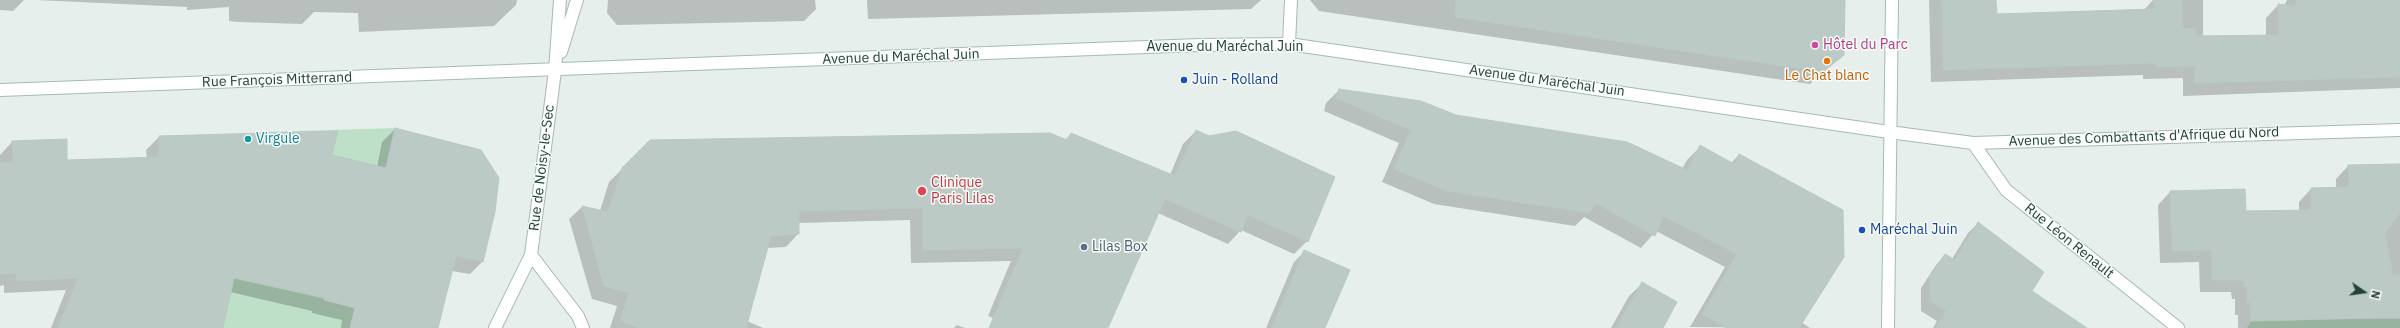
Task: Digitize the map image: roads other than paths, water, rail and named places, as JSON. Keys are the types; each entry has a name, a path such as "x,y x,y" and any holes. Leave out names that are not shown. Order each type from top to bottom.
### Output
{"street":[{"name":"Rue de Noisy-le-Sec","path":"495,328 531,254 555,71 560,0"},
{"path":"555,71 577,0"},
{"path":"1289,44 1291,0"},
{"path":"1888,328 1892,0"},
{"name":"Avenue du Maréchal Juin","path":"555,71 1200,45 1289,44 1890,132"},
{"name":"Rue François Mitterrand","path":"0,90 555,71"},
{"name":"Avenue des Combattants d'Afrique du Nord","path":"1890,132 1973,143 2400,130"},
{"name":"Rue Léon Renault","path":"1973,143 2006,190 2178,328"},
{"path":"531,254 578,316 583,328"}],"place":[{"name":"Hôtel du Parc","path":"1815,45"},
{"name":"Le Chat blanc","path":"1827,61"},
{"name":"Juin - Rolland","path":"1184,80"},
{"name":"Virgule","path":"248,139"},
{"name":"Clinique Paris Lilas","path":"922,191"},
{"name":"Maréchal Juin","path":"1862,230"},
{"name":"Lilas Box","path":"1084,247"}]}
